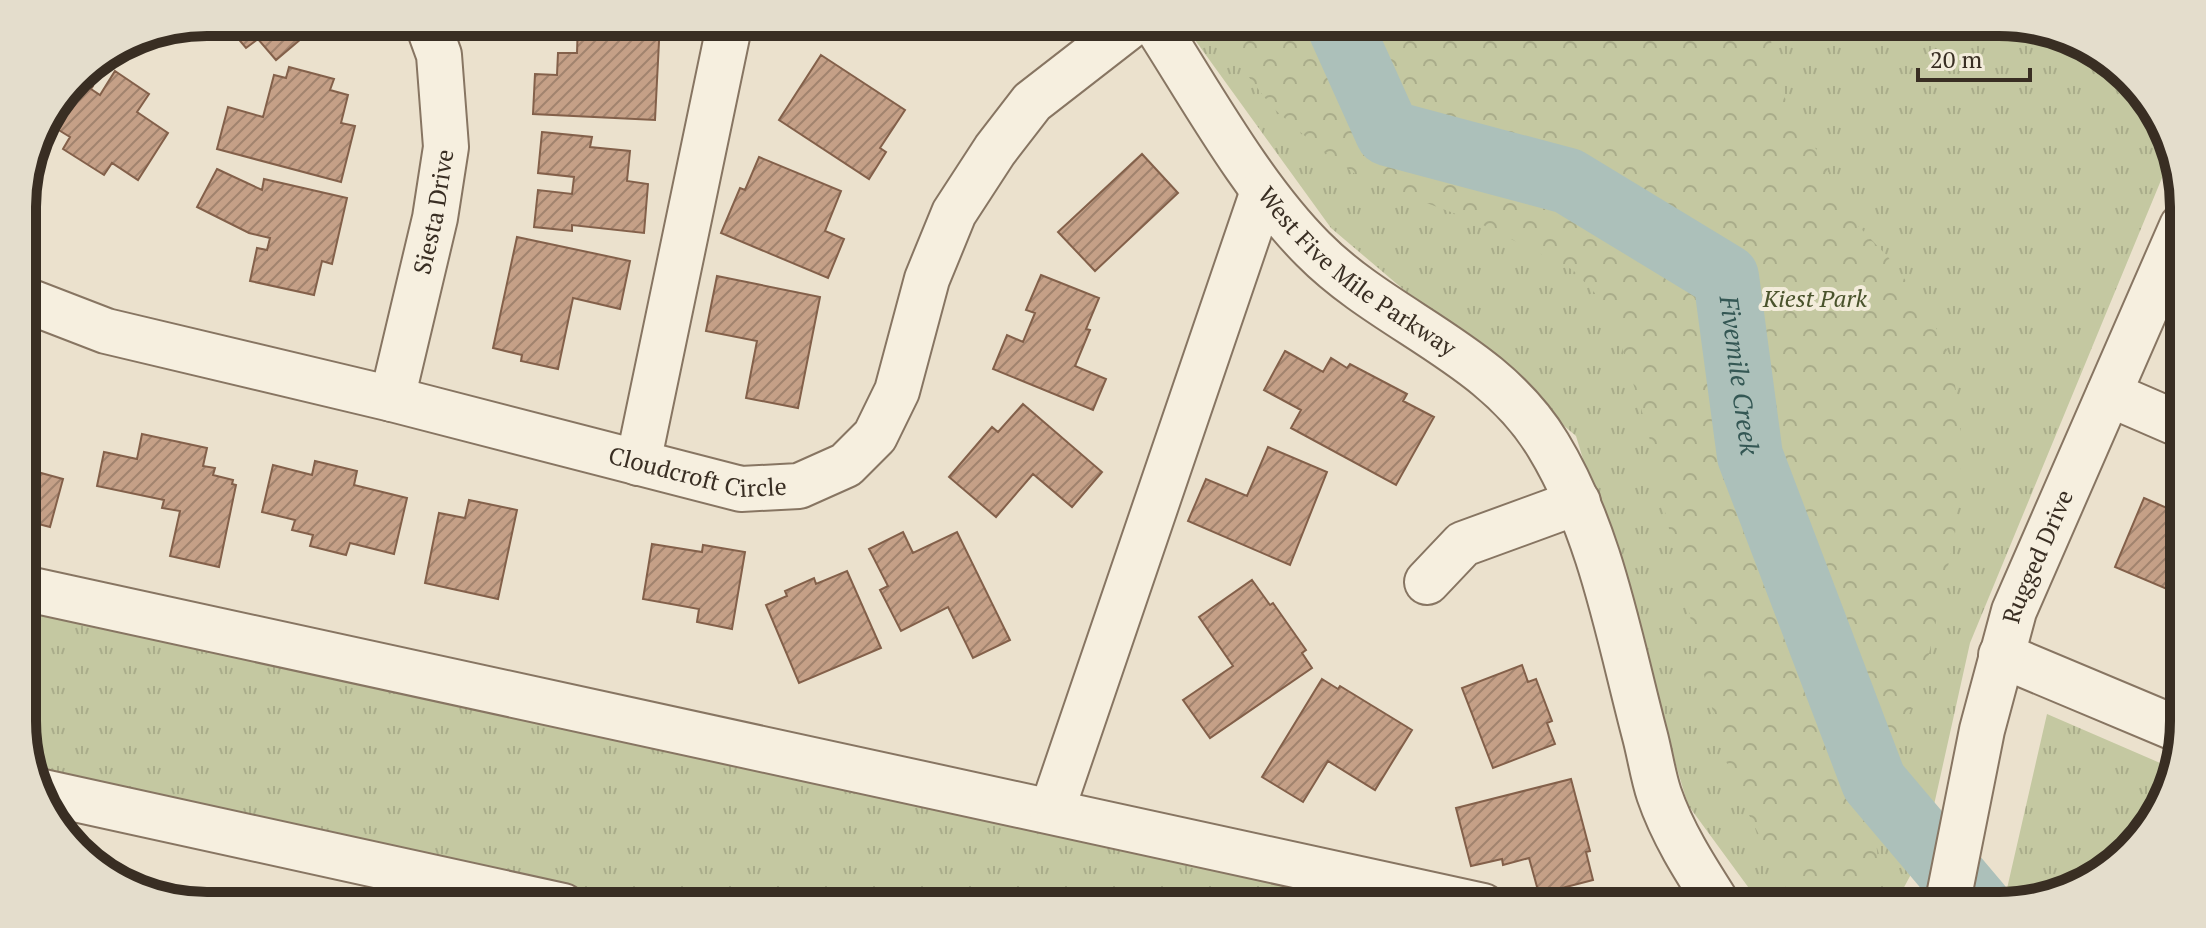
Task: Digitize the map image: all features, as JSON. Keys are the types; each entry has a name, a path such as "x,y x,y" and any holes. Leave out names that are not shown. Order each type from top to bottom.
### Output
{"street":[{"name":"Siesta Drive","path":"392,399 435,218 446,147 439,55 432,36"},
{"path":"638,463 727,36"},
{"name":"Cloudcroft Circle","path":"36,304 106,331 392,399 741,489 799,486 846,465 875,436 892,402 932,266 954,213 995,150 1032,102 1117,36"},
{"name":"West Five Mile Parkway","path":"1163,36 1263,191 1313,249 1352,283 1481,371 1518,406 1547,443 1578,502 1602,570 1659,794 1685,852 1710,892"},
{"path":"1052,810 1263,191"},
{"name":"Rugged Drive","path":"1950,892 1982,730 2014,611 2170,254"},
{"path":"2109,394 2170,420"},
{"path":"1427,582 1463,544 1578,502"},
{"path":"36,591 1420,892"},
{"path":"2001,655 2170,726"},
{"path":"53,795 418,890"}],"green space":[{"name":"Kiest Park","path":"1192,36 2010,36 2043,42 2084,59 2103,71 2135,103 2157,142 2165,169 1970,643 1924,850 1902,892 1752,892 1688,805 1576,436 1331,228"},
{"path":"1224,36 1771,36 1772,53 1788,108 1822,158 1847,214 1888,257 1925,306 1951,358 1960,418 1961,474 1955,534 1929,654 1874,821 1880,881 1874,892 1788,892 1749,815 1723,754 1648,431 1610,309 1573,270 1475,221 1362,179 1315,145 1272,107 1235,59"},
{"path":"36,599 1364,892 591,892 45,773 37,743"},
{"path":"2047,714 2164,765 2157,786 2135,825 2103,857 2064,879 2006,892"}],"building":[{"path":"236,36 304,36 276,60 258,39 246,48"},
{"path":"578,36 659,36 655,120 533,114 535,74 557,75 558,53 577,53"},
{"path":"821,55 905,110 880,148 886,152 869,179 779,120"},
{"path":"289,67 334,79 330,90 348,95 341,123 355,126 341,182 217,149 228,107 263,117 274,75 286,78"},
{"path":"115,71 149,94 137,112 168,133 138,180 112,163 104,175 63,149 70,137 56,128 71,103 89,83 93,86 91,89 100,95"},
{"path":"542,132 592,137 590,147 630,151 627,181 648,184 644,233 572,225 572,231 534,227 538,190 572,194 574,177 538,173"},
{"path":"1142,154 1178,193 1095,271 1058,232"},
{"path":"759,157 841,191 825,231 844,239 828,278 721,233 740,188 745,190"},
{"path":"217,169 262,190 264,179 347,198 332,264 322,261 314,295 250,281 257,248 267,250 270,238 249,233 197,207"},
{"path":"517,237 630,261 620,309 573,298 558,369 521,361 522,355 493,348"},
{"path":"1041,275 1099,298 1075,366 1106,379 1093,410 993,369 1007,335 1023,342 1035,313 1026,310"},
{"path":"717,276 820,297 798,408 746,398 757,341 706,331"},
{"path":"1285,351 1323,372 1331,358 1347,368 1350,364 1407,394 1403,401 1434,417 1396,485 1291,428 1301,410 1264,390"},
{"path":"1023,404 1102,472 1072,507 1033,474 996,517 949,477 992,427 998,432"},
{"path":"142,434 207,448 203,466 215,468 213,475 233,480 232,484 236,485 219,567 170,556 180,511 162,508 164,500 97,486 104,452 137,459"},
{"path":"1268,447 1327,472 1290,565 1188,521 1206,479 1247,496"},
{"path":"315,461 357,471 354,485 407,498 394,554 350,543 346,555 310,546 313,535 292,530 295,520 262,512 273,465 312,475"},
{"path":"36,472 63,479 50,527 36,523"},
{"path":"2144,498 2170,509 2170,590 2115,567"},
{"path":"469,500 517,510 498,599 425,583 439,513 465,518"},
{"path":"903,532 913,553 957,532 1010,640 973,658 948,607 901,631 880,590 888,586 869,549"},
{"path":"652,544 702,552 703,545 745,552 732,629 697,622 699,609 643,599"},
{"path":"847,571 881,648 799,683 766,605 787,596 785,591 814,578 816,584"},
{"path":"1252,580 1270,605 1273,603 1306,650 1302,653 1312,668 1210,738 1183,700 1233,666 1199,617"},
{"path":"1522,665 1528,682 1536,679 1552,721 1547,723 1555,744 1493,768 1462,688"},
{"path":"1322,679 1338,689 1340,686 1412,730 1375,790 1328,761 1303,802 1262,777"},
{"path":"1571,779 1590,851 1586,852 1593,880 1538,892 1529,858 1503,865 1502,859 1471,866 1456,808"}],"waterway":[{"name":"Fivemile Creek","path":"1344,36 1388,133 1568,181 1726,277 1750,456 1874,782 1967,892"}]}
